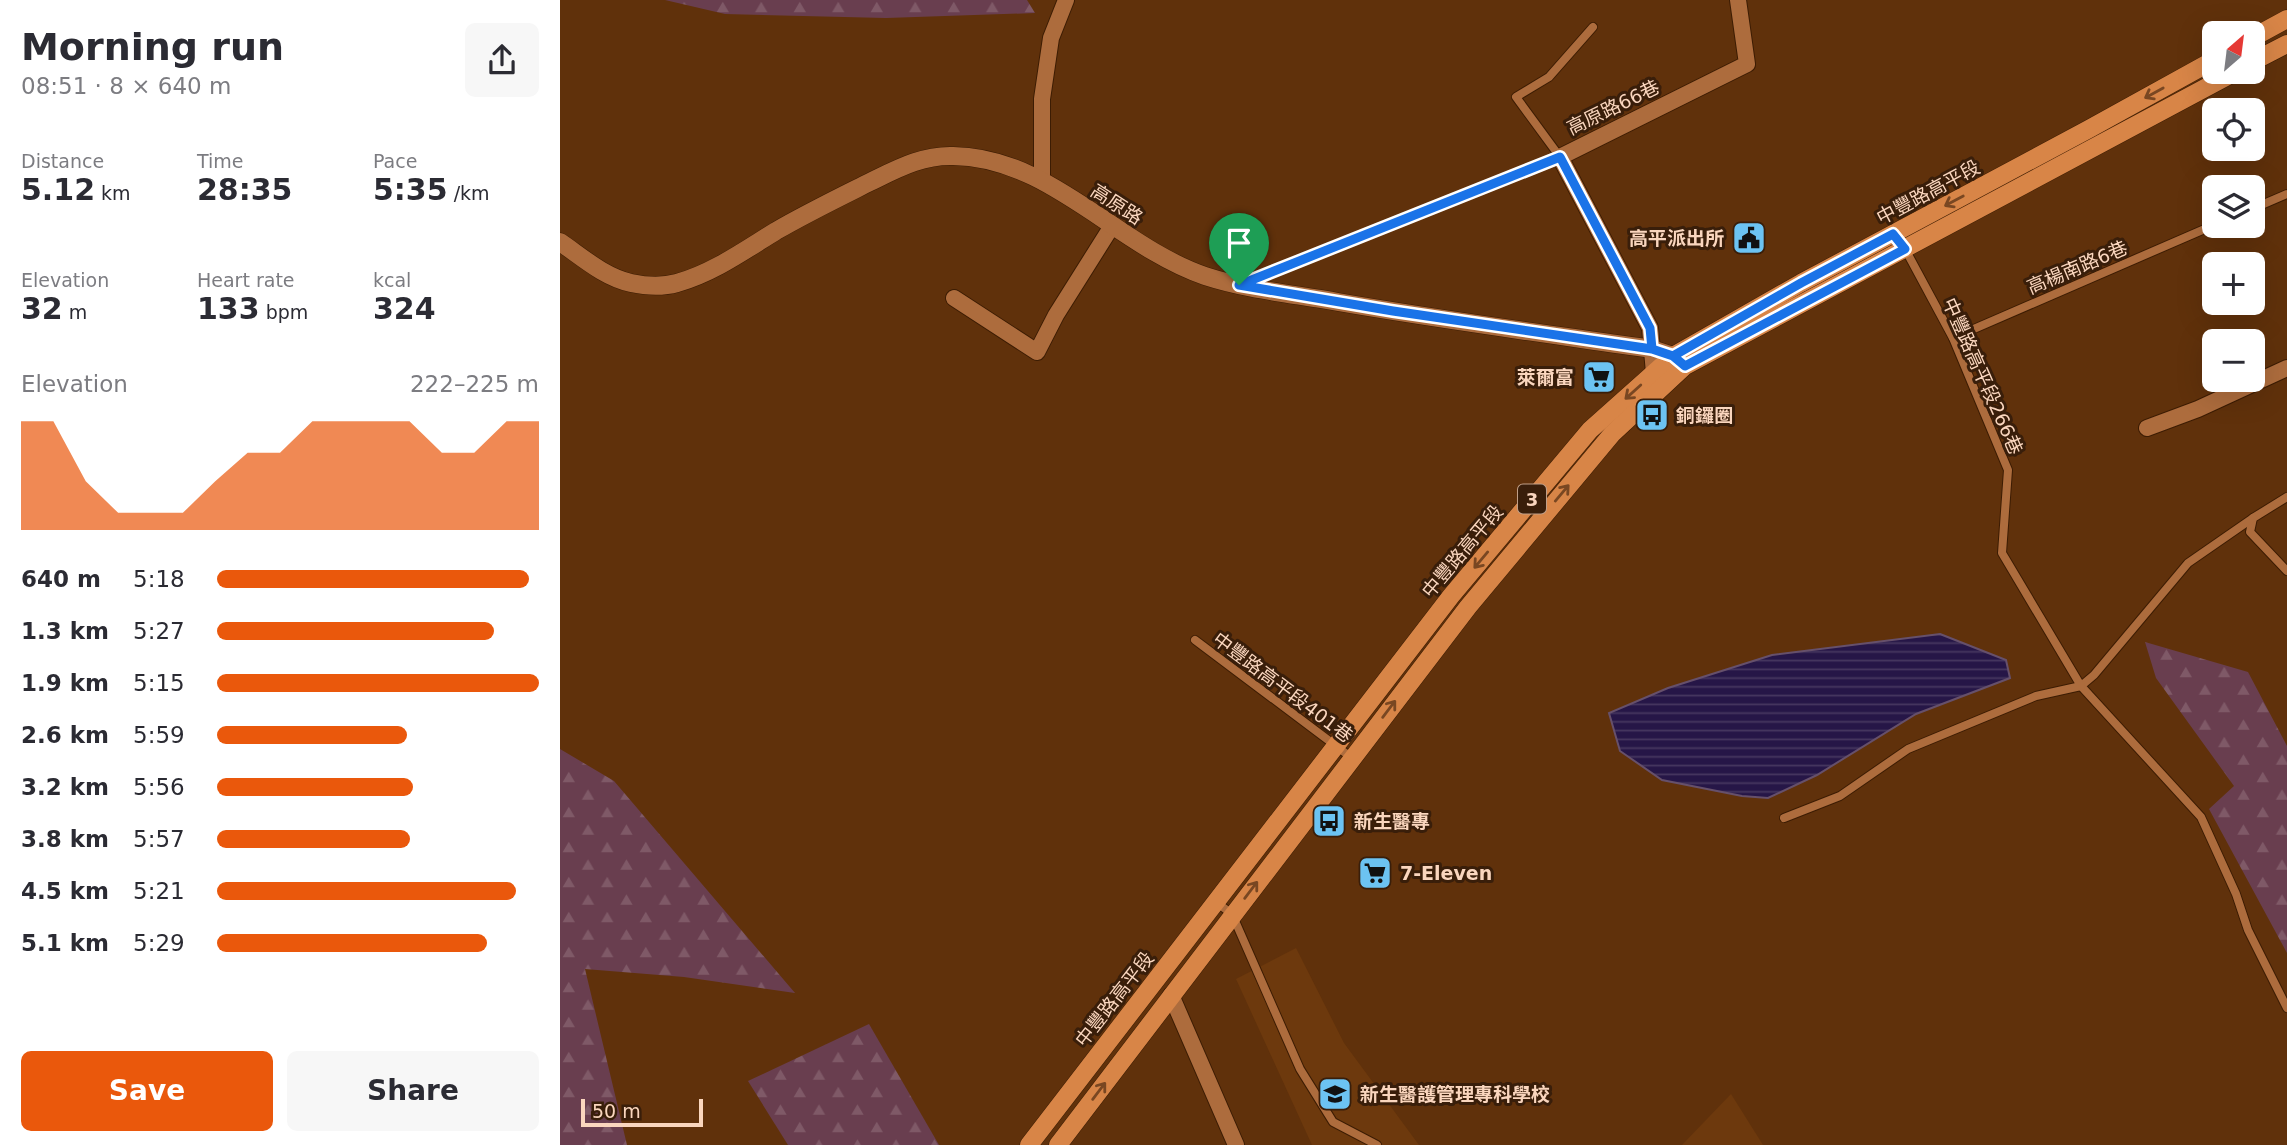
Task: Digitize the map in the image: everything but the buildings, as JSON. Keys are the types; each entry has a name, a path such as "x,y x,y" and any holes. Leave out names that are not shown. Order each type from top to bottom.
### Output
{"main road":[{"path":"2265,31 2287,19"},
{"path":"2265,55 2287,44"},
{"name":"中豐路高平段","path":"1058,1145 1468,607 1612,434 1679,361 1801,283 2202,67"},
{"name":"中豐路高平段","path":"1029,1145 1451,596 1590,430 1654,373 1905,249 2213,84"},
{"path":"1059,1106 1076,1120"}],"street":[{"path":"1041,181 1042,99 1051,38 1066,0"},
{"name":"高原路66巷","path":"1654,373 1650,328 1560,157 1747,64 1738,0"},
{"name":"高原路","path":"560,242 609,275 628,282 649,285 674,284 712,269 811,211 915,160 952,156 992,160 1013,166 1041,181 1150,250 1203,275 1239,285 1393,311 1652,349 1679,361"},
{"path":"954,299 1037,352 1056,314 1112,226"},
{"path":"2147,428 2198,409 2287,368"},
{"path":"1171,995 1236,1145"}],"lane":[{"path":"1239,285 1560,157 1516,97 1549,77 1592,27"},
{"path":"2265,203 2287,194"},
{"name":"高楊南路6巷","path":"1953,338 2202,230"},
{"name":"中豐路高平段266巷","path":"1893,234 1905,249 1953,338 2008,470 2002,553 2081,686 2201,817 2236,894 2248,930 2287,1008"},
{"path":"1784,818 1840,796 1908,749 2036,695 2081,686 2094,675 2188,563 2287,497"},
{"path":"2253,518 2250,532 2287,571"},
{"name":"中豐路高平段401巷","path":"1195,640 1352,758"},
{"path":"1216,902 1232,914 1300,1069 1333,1122 1377,1145"}],"shaded area":[{"path":"1940,634 2006,660 2010,678 1916,714 1817,775 1768,798 1742,796 1662,780 1620,751 1609,713 1668,688 1772,655"},
{"name":"新生醫護管理專科學校","path":"1296,948 1344,1043 1419,1145 1312,1145 1236,979"},
{"path":"1731,1094 1763,1145 1682,1145"}],"green space":[{"path":"665,0 1027,0 1035,13 886,18 725,14"},
{"path":"2145,642 2248,672 2287,746 2287,953 2209,809 2234,786 2156,678"},
{"path":"560,749 614,781 795,993 684,977 585,969 627,1145 560,1145"},
{"path":"869,1024 939,1145 788,1145 748,1081"}],"place":[{"name":"高平派出所","path":"1749,238"},
{"name":"萊爾富","path":"1599,377"},
{"name":"銅鑼圈","path":"1652,415"},
{"name":"新生醫專","path":"1329,821"},
{"name":"7-Eleven","path":"1375,873"},
{"name":"新生醫護管理專科學校","path":"1335,1094"}],"route":[{"path":"1239,285 1393,311 1652,349 1673,356 1685,366 1905,249 1893,234 1673,356 1652,349 1650,328 1560,157 1239,285"}]}
